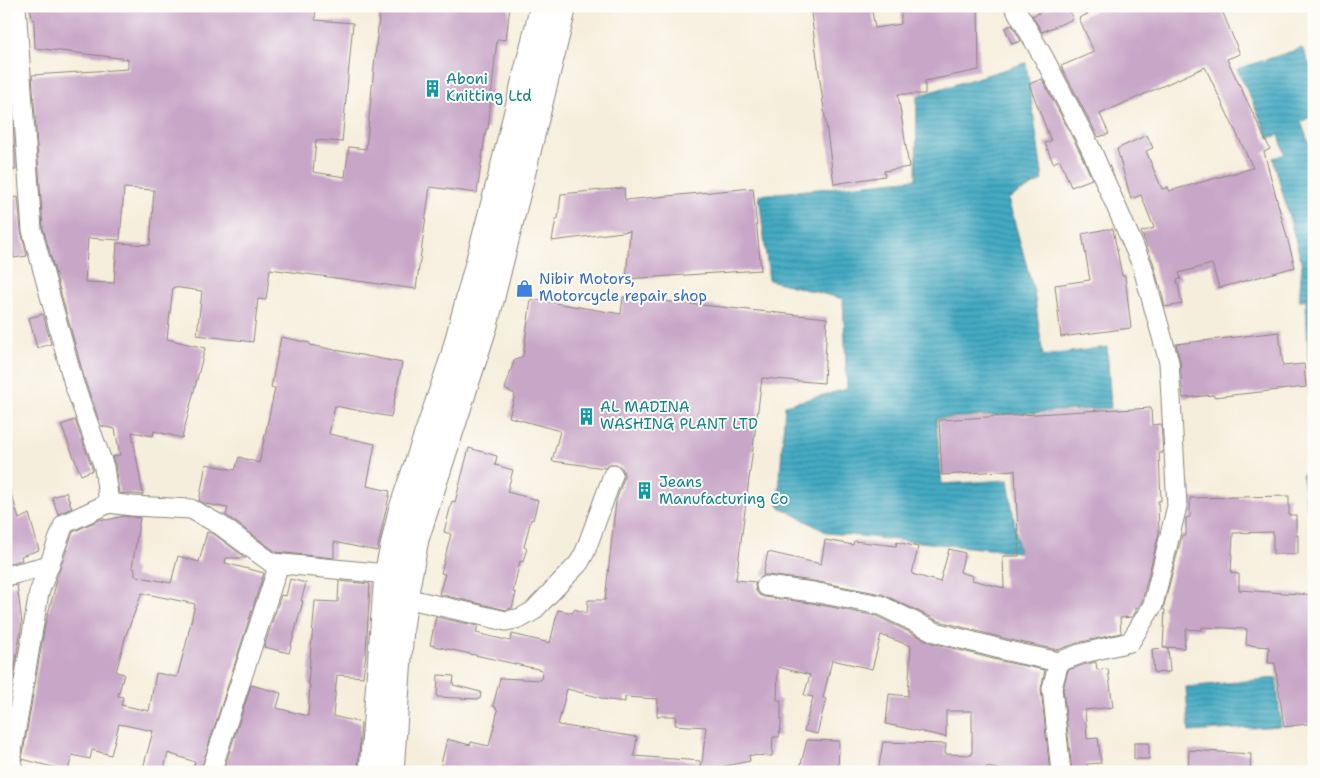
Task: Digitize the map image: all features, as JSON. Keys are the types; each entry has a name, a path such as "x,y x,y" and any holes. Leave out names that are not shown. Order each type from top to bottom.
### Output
{"main road":[{"path":"372,772 388,574 401,511 453,358 474,322 502,172 543,6"},
{"path":"391,772 404,598 416,539 474,322 564,6"}],"street":[{"path":"16,6 32,230 74,384 104,467 109,503"},
{"path":"766,586 813,592 880,605 935,632 1059,662 1080,654 1130,642 1153,605 1177,506 1169,362 1142,265 1090,147 1045,60 1014,6"},
{"path":"404,598 506,621 527,615 579,563 585,552 612,475"},
{"path":"13,772 11,758 39,593 64,524 109,503 191,509 220,525 272,563 388,574"},
{"path":"211,772 279,564"},
{"path":"6,576 50,565"},
{"path":"1059,662 1052,688 1061,772"}],"water":[{"path":"1302,48 1314,74 1314,115 1301,122 1314,157 1314,418 1310,419 1306,299 1299,301 1302,264 1273,158 1285,154 1279,135 1269,138 1237,69"},
{"path":"1026,63 1043,180 1008,199 1034,292 1043,356 1107,347 1111,408 936,419 942,484 1008,480 1019,552 828,533 778,506 785,405 847,389 843,299 769,280 759,195 916,179 917,96"},
{"path":"1314,472 1314,508 1307,509 1302,474"},
{"path":"1276,678 1281,726 1189,732 1186,687"}],"building":[{"path":"30,6 316,6 315,20 353,23 342,142 316,140 313,172 345,177 349,147 366,149 380,6 510,6 506,40 497,39 488,129 486,129 477,193 430,187 416,289 270,269 266,300 258,299 253,342 197,335 202,291 173,287 167,339 205,348 182,438 154,431 153,436 132,432 143,495 119,493 112,457 120,455 115,429 101,426 85,381 43,228 32,75 128,69 128,59 35,48 34,20 32,19","holes":["124,188 154,190 150,245 117,243 114,283 85,282 88,238 120,240"]},
{"path":"810,6 871,6 875,28 901,24 901,6 978,6 979,70 925,81 925,94 898,94 909,167 884,171 885,176 834,184"},
{"path":"1054,6 1068,6 1073,19 1042,32 1032,16"},
{"path":"1105,6 1220,6 1240,54 1227,59 1270,149 1264,152 1295,267 1219,288 1212,264 1179,273 1181,279 1177,280 1182,304 1165,307 1153,262 1141,232 1154,228 1141,195 1131,199 1117,149 1147,135 1153,148 1146,151 1162,189 1168,187 1169,191 1253,168 1205,67 1100,114 1109,134 1098,137 1061,66 1094,52 1079,18"},
{"path":"1012,25 1021,41 1012,44 1005,28"},
{"path":"6,76 10,76 16,170 6,170"},
{"path":"1042,79 1092,179 1071,187 1060,160 1053,163 1045,143 1051,141 1029,84"},
{"path":"624,188 625,200 753,188 761,270 626,279 630,231 552,241 556,219 558,219 561,194"},
{"path":"18,197 21,231 27,256 14,258 6,199"},
{"path":"1113,229 1122,276 1125,276 1131,328 1061,337 1055,285 1090,280 1082,234"},
{"path":"623,297 827,318 824,383 762,378 736,580 756,582 756,591 764,597 811,603 876,616 932,643 1005,662 1045,670 1041,689 1050,772 1014,772 986,767 985,772 878,772 883,742 946,744 945,754 972,755 972,711 946,711 946,737 886,724 889,694 908,696 911,646 881,635 872,669 832,660 823,698 826,699 817,734 804,731 813,697 804,695 810,675 778,667 777,700 781,700 781,725 779,737 773,737 772,756 749,755 750,761 701,771 706,727 675,725 676,716 657,716 658,699 625,697 625,702 602,699 567,689 558,725 637,737 634,756 700,761 700,772 439,772 447,739 470,745 471,742 489,746 498,710 493,706 500,678 541,680 542,670 430,645 436,617 478,626 476,633 510,641 512,634 550,643 558,610 573,613 574,609 587,613 588,600 605,600 616,501 624,478 622,468 616,464 611,464 605,468 552,461 560,431 509,417 515,394 505,389 514,361 523,356 531,299 621,314"},
{"path":"43,314 51,344 37,348 29,318"},
{"path":"1279,332 1283,366 1304,364 1306,387 1214,397 1213,395 1183,398 1180,361 1176,344"},
{"path":"281,337 310,343 310,345 402,363 391,417 335,406 329,434 375,444 367,486 390,491 377,551 334,542 334,558 276,552 226,515 228,508 199,501 206,464 235,470 239,457 259,463 275,388 271,387"},
{"path":"1151,408 1152,425 1161,424 1163,453 1159,453 1161,501 1158,501 1159,533 1142,601 1132,617 1120,618 1121,633 1077,643 1058,650 939,621 882,594 814,581 763,575 768,552 821,564 825,540 853,545 854,541 896,546 897,542 918,547 912,574 940,582 949,549 965,553 960,572 973,576 972,580 1004,588 1003,556 1019,556 1015,470 942,475 939,420"},
{"path":"75,420 93,470 81,475 61,425"},
{"path":"469,448 497,456 495,465 513,470 507,492 538,500 524,547 527,548 523,562 520,561 513,592 516,593 512,608 506,610 439,594 445,574 441,573 451,534 444,532 452,501 455,502"},
{"path":"6,490 10,490 19,519 29,514 39,550 21,556 22,560 6,564"},
{"path":"66,492 72,508 58,514 52,497"},
{"path":"1289,496 1289,515 1296,515 1298,554 1273,554 1273,532 1233,533 1231,573 1239,574 1239,590 1314,595 1314,622 1312,622 1314,723 1284,727 1275,663 1268,663 1269,647 1246,645 1247,629 1202,627 1202,630 1186,629 1184,648 1163,647 1165,610 1163,609 1182,535 1186,535 1186,518 1190,517 1190,498"},
{"path":"124,516 140,518 132,567 135,569 135,576 171,583 178,556 199,562 207,532 214,534 246,558 226,558 225,563 264,573 200,772 192,772 195,762 168,753 163,772 142,772 153,731 119,724 111,755 92,750 90,759 72,755 68,771 22,759 45,625 56,580 73,532 101,519 107,520","holes":["142,593 195,604 177,677 156,673 149,711 121,705 123,697 118,696 124,674 116,672 126,635"]},
{"path":"290,579 306,583 289,653 264,647 281,595 286,596"},
{"path":"339,581 370,584 363,677 337,675 333,716 361,723 358,772 283,772 267,768 266,772 223,772 251,685 281,693 277,708 308,716 310,684 308,684 315,601 338,602"},
{"path":"17,585 22,623 6,719 6,587"},
{"path":"1168,648 1170,672 1154,673 1152,649"},
{"path":"1096,662 1097,670 1108,669 1113,707 1085,710 1087,739 1098,738 1101,763 1087,764 1087,772 1072,772 1063,689 1068,670"},
{"path":"438,675 454,676 453,685 481,692 480,699 437,697"},
{"path":"807,740 839,741 838,772 799,772"},
{"path":"1134,743 1149,743 1149,759 1134,759"},
{"path":"1189,750 1251,754 1250,772 1188,768"}],"place":[{"name":"Aboni Knitting Ltd","path":"432,88"},
{"name":"Nibir Motors, Motorcycle repair shop","path":"525,288"},
{"name":"AL MADINA WASHING PLANT LTD","path":"586,416"},
{"name":"Jeans Manufacturing Co","path":"645,491"}]}
